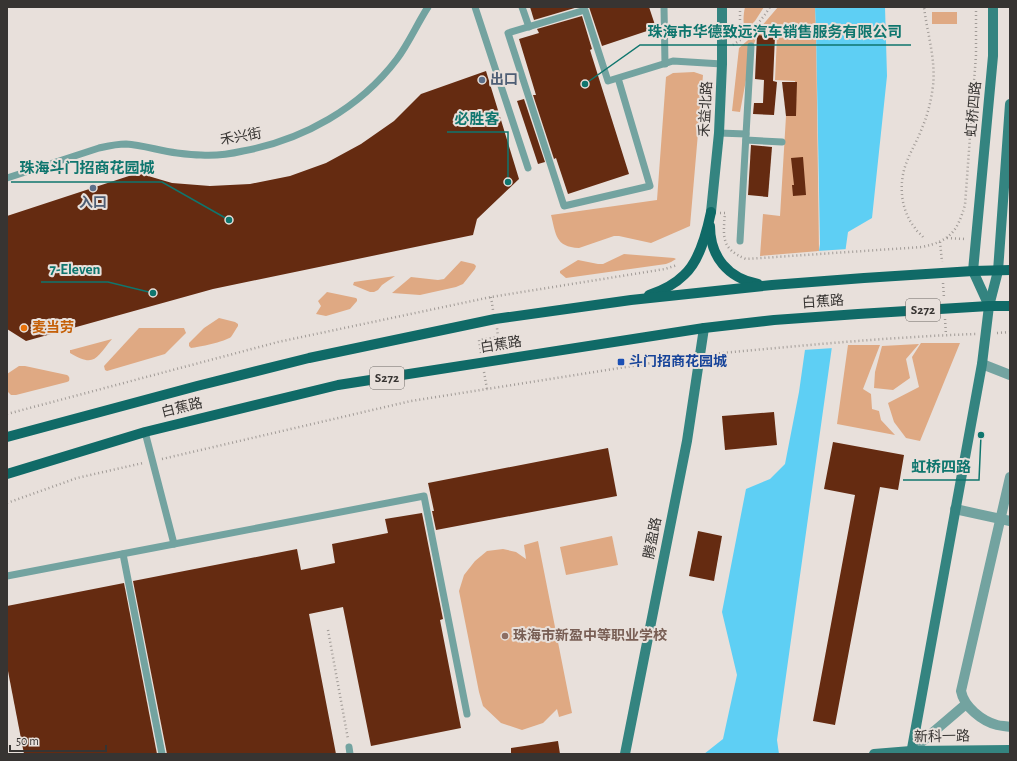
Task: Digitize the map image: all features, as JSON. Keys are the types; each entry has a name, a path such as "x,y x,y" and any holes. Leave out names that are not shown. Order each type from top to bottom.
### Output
{"main road":[{"path":"711,212 710,229 712,244 718,258 726,268 748,282 772,285"},
{"path":"631,300 652,294 668,287 685,274 694,262 701,247 707,232 711,212"},
{"name":"白蕉路","path":"7,437 197,386 309,358 495,320 631,300 772,285 973,271 1010,270"},
{"name":"白蕉路","path":"7,474 145,432 338,385 704,328 774,320 989,306 1010,306"}],"street":[{"name":"禾益北路","path":"711,212 719,133 722,64 722,7"},
{"name":"虹桥四路","path":"989,306 973,271 993,56 993,7"},
{"path":"911,753 982,364 989,306 998,270 1010,104"},
{"name":"腾盈路","path":"625,754 687,441 704,328"},
{"path":"982,364 1010,375"},
{"path":"1010,477 1005,520 961,691 962,697 966,704 980,716 996,724 1010,727"},
{"path":"956,509 1005,520"},
{"path":"911,753 966,704"},
{"name":"新科一路","path":"874,754 1010,750"}],"lane":[{"name":"禾兴街","path":"7,178 112,145 126,144 178,153 203,155 231,153 283,141 309,130 334,116 358,99 379,80 397,59 428,7"},
{"path":"475,7 528,168"},
{"path":"522,7 529,27"},
{"path":"664,7 665,64"},
{"path":"618,78 650,186 564,206 508,33 585,10 608,81 673,61 722,64"},
{"path":"740,241 752,46"},
{"path":"719,133 782,142"},
{"path":"145,432 174,544"},
{"path":"7,576 424,496 467,714"},
{"path":"123,554 162,754"}],"path":[{"path":"740,7 740,40"},
{"path":"733,45 750,33 770,7"},
{"path":"923,237 908,217 901,193 904,170 922,129 929,107 933,85 933,62 924,7"},
{"path":"746,259 922,247 933,245 945,240 953,232 960,220 965,205 976,55 976,7"},
{"path":"940,242 946,335"},
{"path":"7,414 278,342 491,297 665,269"},
{"path":"487,389 479,340 498,337 491,297"},
{"path":"7,503 77,478 412,401 700,355 853,341 1010,332"},
{"path":"328,630 350,751"}],"shaded area":[{"path":"745,7 764,7 755,21 745,31 744,13"},
{"path":"778,7 815,7 819,251 760,256 763,214 780,216 786,116 795,116 795,81 775,80 777,36 757,35 751,53 740,112 732,111 739,48 755,34"},
{"path":"932,12 957,12 957,24 932,24"},
{"path":"694,72 703,75 690,226 651,243 619,236 614,236 579,248 565,245 561,242 556,234 551,215 657,200 666,77 673,73"},
{"path":"624,254 676,259 666,264 566,278 560,273 560,271 578,260 603,264"},
{"path":"461,261 474,264 476,266 463,284 420,295 392,293 411,277 438,280 444,279"},
{"path":"395,276 374,292 370,292 353,285 354,282"},
{"path":"327,292 356,298 357,301 350,309 326,316 316,314 321,306 318,301"},
{"path":"219,318 238,324 231,337 223,341 191,348 189,346 189,343 204,328"},
{"path":"139,328 184,328 186,333 165,354 107,371 105,370 104,366"},
{"path":"112,339 94,359 85,360 70,353 70,350"},
{"path":"921,343 960,343 920,441 906,438 894,422 888,403 919,387 912,357"},
{"path":"919,344 906,359 910,378 893,390 874,388 875,372 882,346"},
{"path":"848,345 880,345 863,389 871,394 872,409 879,411 881,420 895,435 837,424"},
{"path":"19,366 67,375 69,377 69,381 11,395 7,391 7,374"},
{"path":"612,536 618,565 566,575 560,547"},
{"path":"538,541 572,713 559,717 557,709 543,723 522,730 501,723 483,706 459,591 464,575 475,561 487,551 503,549 516,552 526,559 524,545"}],"water":[{"path":"815,7 885,7 887,76 872,218 848,232 777,740 779,754 704,754 723,739 737,675 722,612 746,489 770,479 785,464 799,392 820,244"}],"pier":[{"path":"848,249 834,348 803,350 817,251"}],"building":[{"path":"530,7 578,7 534,20"},
{"path":"589,7 649,7 656,28 602,46"},
{"path":"582,16 592,49 590,50 629,174 568,194 556,158 554,159 533,95 536,95 519,39 539,33 537,29"},
{"path":"757,35 775,36 773,81 777,82 774,115 753,114 754,103 763,103 764,80 755,79"},
{"path":"486,71 519,179 477,219 473,235 213,289 26,341 7,329 7,216 138,173 172,183 210,186 250,184 290,176 326,163 361,144 394,121 421,94"},
{"path":"782,82 797,82 796,116 786,116"},
{"path":"524,99 545,162 538,164 517,101"},
{"path":"751,145 772,147 768,197 748,195"},
{"path":"803,157 806,195 793,196 792,185 794,185 791,158"},
{"path":"774,412 777,445 725,450 722,416"},
{"path":"833,442 904,455 898,490 880,487 835,725 813,721 855,495 824,489"},
{"path":"608,448 617,496 436,530 432,511 434,511 428,483"},
{"path":"422,513 443,619 440,620 461,728 371,746 343,607 309,614 336,754 167,754 133,581 297,549 301,570 335,563 332,544 388,533 385,519"},
{"path":"698,531 722,536 714,581 689,576"},
{"path":"124,583 157,754 24,754 7,666 7,606"},
{"path":"558,741 560,754 511,754 511,748"}],"place":[{"name":"出口","path":"482,80"},
{"name":"珠海市华德致远汽车销售服务有限公司","path":"585,84"},
{"name":"必胜客","path":"508,182"},
{"name":"入口","path":"93,188"},
{"name":"珠海斗门招商花园城","path":"229,220"},
{"name":"7-Eleven","path":"153,293"},
{"name":"麦当劳","path":"24,328"},
{"name":"斗门招商花园城","path":"621,362"},
{"name":"虹桥四路","path":"981,435"},
{"name":"珠海市新盈中等职业学校","path":"505,636"}]}
